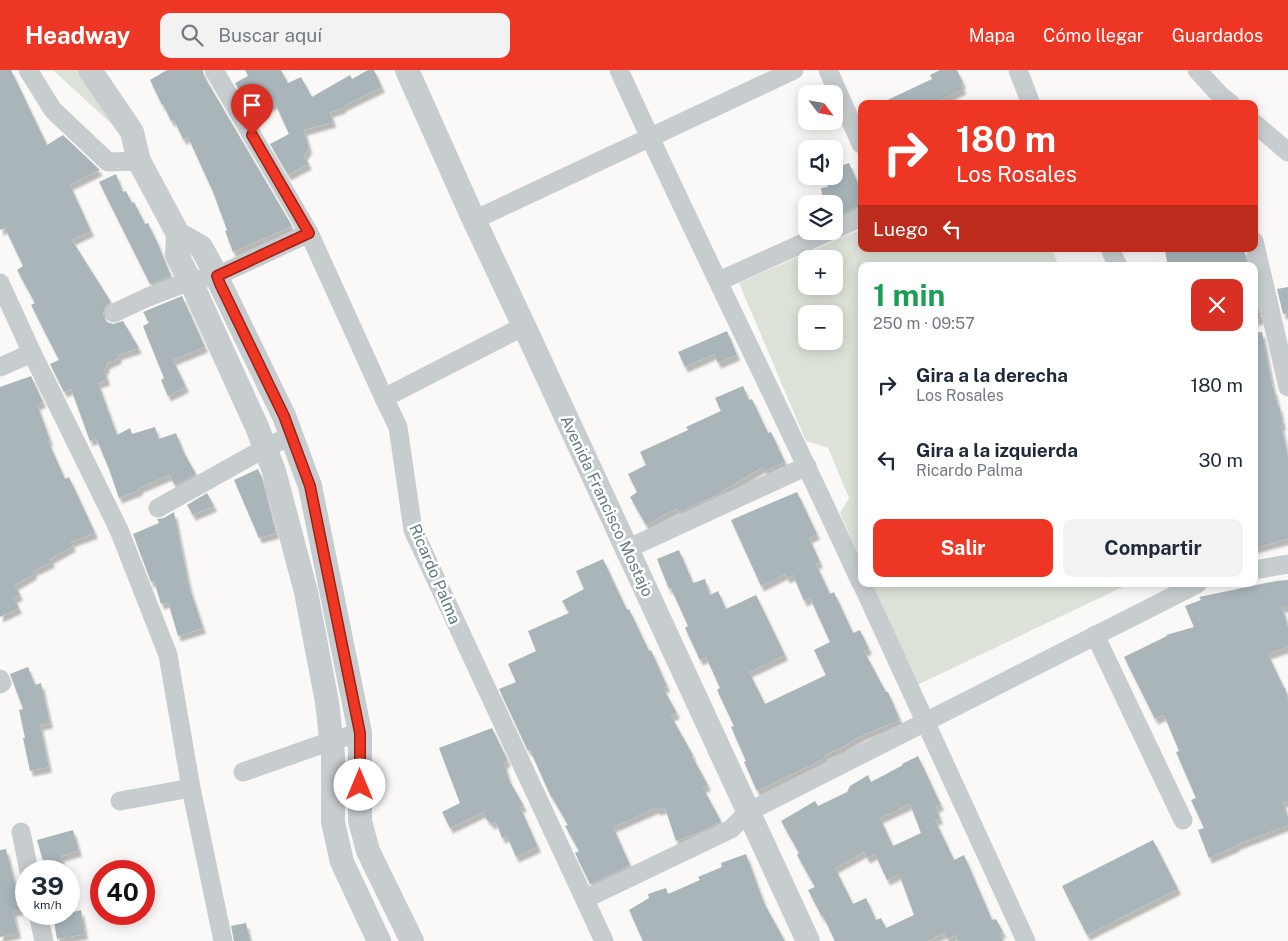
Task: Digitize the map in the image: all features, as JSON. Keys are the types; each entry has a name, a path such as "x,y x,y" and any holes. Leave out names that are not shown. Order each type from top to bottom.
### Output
{"street":[{"path":"28,70 53,110 108,162 139,161"},
{"path":"90,70 132,132 139,161 178,234 177,255 257,427 274,471 306,592 327,702 332,741 333,822 342,862 379,941"},
{"name":"Ricardo Palma","path":"214,70 309,233 398,427 413,530 604,941"},
{"name":"Avenida Francisco Mostajo","path":"406,70 808,941"},
{"path":"619,70 858,574"},
{"path":"474,220 794,70"},
{"path":"828,70 858,137"},
{"path":"1018,70 1029,100"},
{"path":"1197,70 1223,100"},
{"path":"1214,70 1224,100"},
{"path":"1258,126 1288,152"},
{"path":"843,226 858,218"},
{"path":"114,313 148,297 190,281 217,276 309,233"},
{"path":"178,234 201,247 217,276 284,416 310,486 360,733 360,821 368,850 412,941"},
{"path":"719,281 810,240"},
{"path":"1257,252 1288,387"},
{"path":"0,283 32,353 119,530 168,655 191,788 223,941"},
{"path":"384,398 524,326"},
{"path":"0,367 32,353"},
{"path":"158,508 265,448 291,436"},
{"path":"626,549 807,466"},
{"path":"1258,569 1288,564"},
{"path":"864,587 1026,941"},
{"path":"585,899 731,829 748,812 1191,587"},
{"path":"1095,635 1183,820"},
{"path":"0,679 2,683 0,684"},
{"path":"243,772 360,733"},
{"path":"120,801 191,788"},
{"path":"21,832 27,860"},
{"path":"40,925 44,941"}],"shaded area":[{"path":"53,70 88,70 115,127"},
{"path":"858,230 858,252 1053,252 1057,262 858,262 858,554 840,513 849,498 828,448 806,441 739,283 798,257 798,295 843,295 843,250 814,250 836,240 843,240 843,237"},
{"path":"873,587 1123,587 917,685"}],"building":[{"path":"0,70 11,70 47,145 63,135 100,170 70,185 91,231 72,240 111,302 105,307 104,318 107,322 113,324 123,321 139,348 118,355 119,358 106,364 107,367 104,369 107,380 98,383 117,435 130,428 132,434 155,427 159,439 176,433 183,451 196,474 175,485 169,475 139,488 140,490 119,498 96,438 90,441 71,389 64,392 50,364 59,360 31,305 35,303 17,270 23,266 5,228 0,230"},
{"path":"167,70 203,70 204,76 292,226 233,252 213,192 188,137 183,139 174,120 171,121 150,80"},
{"path":"245,70 281,70 288,83 301,77 312,97 350,75 352,79 368,70 374,70 382,87 343,106 343,108 330,112 333,122 304,130 309,148 304,156 309,164 288,175 270,144 289,134 275,103 253,115 235,83 248,76"},
{"path":"940,70 957,70 963,83 961,84 963,89 941,100 887,100 932,79 930,75"},
{"path":"849,163 858,183 858,207 843,214 843,195 822,195 821,188 828,187 827,185 843,185 843,165"},
{"path":"116,174 123,192 126,191 132,203 134,202 145,224 148,223 171,276 150,284 99,182"},
{"path":"1165,252 1245,252 1247,262 1167,262"},
{"path":"1288,287 1288,313 1283,314 1277,289"},
{"path":"182,296 205,347 173,360 186,387 168,396 161,380 164,378 143,326 149,323 143,312"},
{"path":"1258,306 1261,319 1258,319"},
{"path":"727,331 737,355 718,363 714,354 685,367 678,352"},
{"path":"1258,332 1262,332 1273,389 1279,405 1288,457 1288,539 1258,547"},
{"path":"31,376 43,402 37,405 50,440 48,441 65,479 69,477 95,533 71,542 73,546 50,559 52,562 33,571 34,574 15,585 20,595 14,598 19,608 0,617 0,387"},
{"path":"743,386 749,400 752,399 768,433 771,432 785,462 765,471 763,467 711,498 678,512 677,508 646,525 630,497 637,492 628,474 646,465 640,452 688,430 686,427 721,411 715,398"},
{"path":"258,469 276,533 259,538 234,480"},
{"path":"797,492 817,534 809,538 820,562 816,564 830,594 834,592 853,633 860,630 869,649 864,651 886,692 888,692 900,720 863,735 825,755 826,758 757,791 731,727 734,726 717,690 720,688 706,657 700,660 685,628 688,626 671,588 669,589 657,559 679,550 693,583 705,579 710,595 718,591 726,609 756,595 785,655 749,672 765,704 826,675 814,650 830,642 810,598 804,601 793,575 787,578 785,574 761,586 731,520"},
{"path":"207,493 214,506 193,515 187,505"},
{"path":"174,512 189,586 203,628 178,636 168,602 161,604 154,581 151,582 133,534 159,523 157,519 164,518"},
{"path":"603,559 627,610 629,609 649,651 651,650 667,686 663,688 677,713 671,716 708,785 703,788 721,821 676,841 665,808 657,810 656,808 613,827 630,865 590,884 575,853 579,851 565,826 568,825 551,797 499,689 516,682 508,664 536,651 528,631 569,613 562,601 584,589 576,571"},
{"path":"1288,580 1288,607 1282,607 1288,627 1288,647 1268,654 1285,687 1288,699 1288,801 1283,802 1288,817 1288,825 1236,845 1209,858 1198,830 1204,828 1191,800 1196,798 1176,752 1179,751 1164,715 1155,719 1124,657 1166,635 1194,627 1185,606 1201,600 1199,597 1247,587 1258,587 1258,585"},
{"path":"28,667 35,685 41,683 50,723 40,725 49,767 30,771 19,710 23,709 10,674"},
{"path":"492,728 508,761 504,763 509,780 524,806 520,807 538,847 516,857 507,836 502,838 496,822 491,824 483,812 450,828 442,812 460,803 439,748"},
{"path":"918,756 941,805 936,807 940,819 935,820 954,860 964,855 992,920 996,919 1003,932 1000,934 1003,941 958,941 955,935 947,939 944,933 927,941 835,941 808,890 815,887 781,821 815,801 818,806 847,792 850,786 868,775 871,782","holes":["910,804 921,833 893,846 880,818","864,852 867,858 875,854 887,880 899,874 914,915 886,928 881,918 876,920 866,898 853,904 835,868"]},
{"path":"73,830 79,851 61,856 62,860 43,860 37,840"},
{"path":"1153,840 1178,889 1087,935 1062,886"},
{"path":"6,849 15,885 15,910 13,911 18,933 0,937 0,850"},
{"path":"746,854 764,903 785,941 643,941 629,910 649,898 648,894 666,888 668,894 700,880 698,877 722,867 721,863"},
{"path":"80,910 85,934 57,939 55,925 80,925"},
{"path":"246,923 250,941 234,941 231,926"}],"route":[{"path":"252,135 309,233 217,276 284,416 310,486 360,733 360,785"}]}
